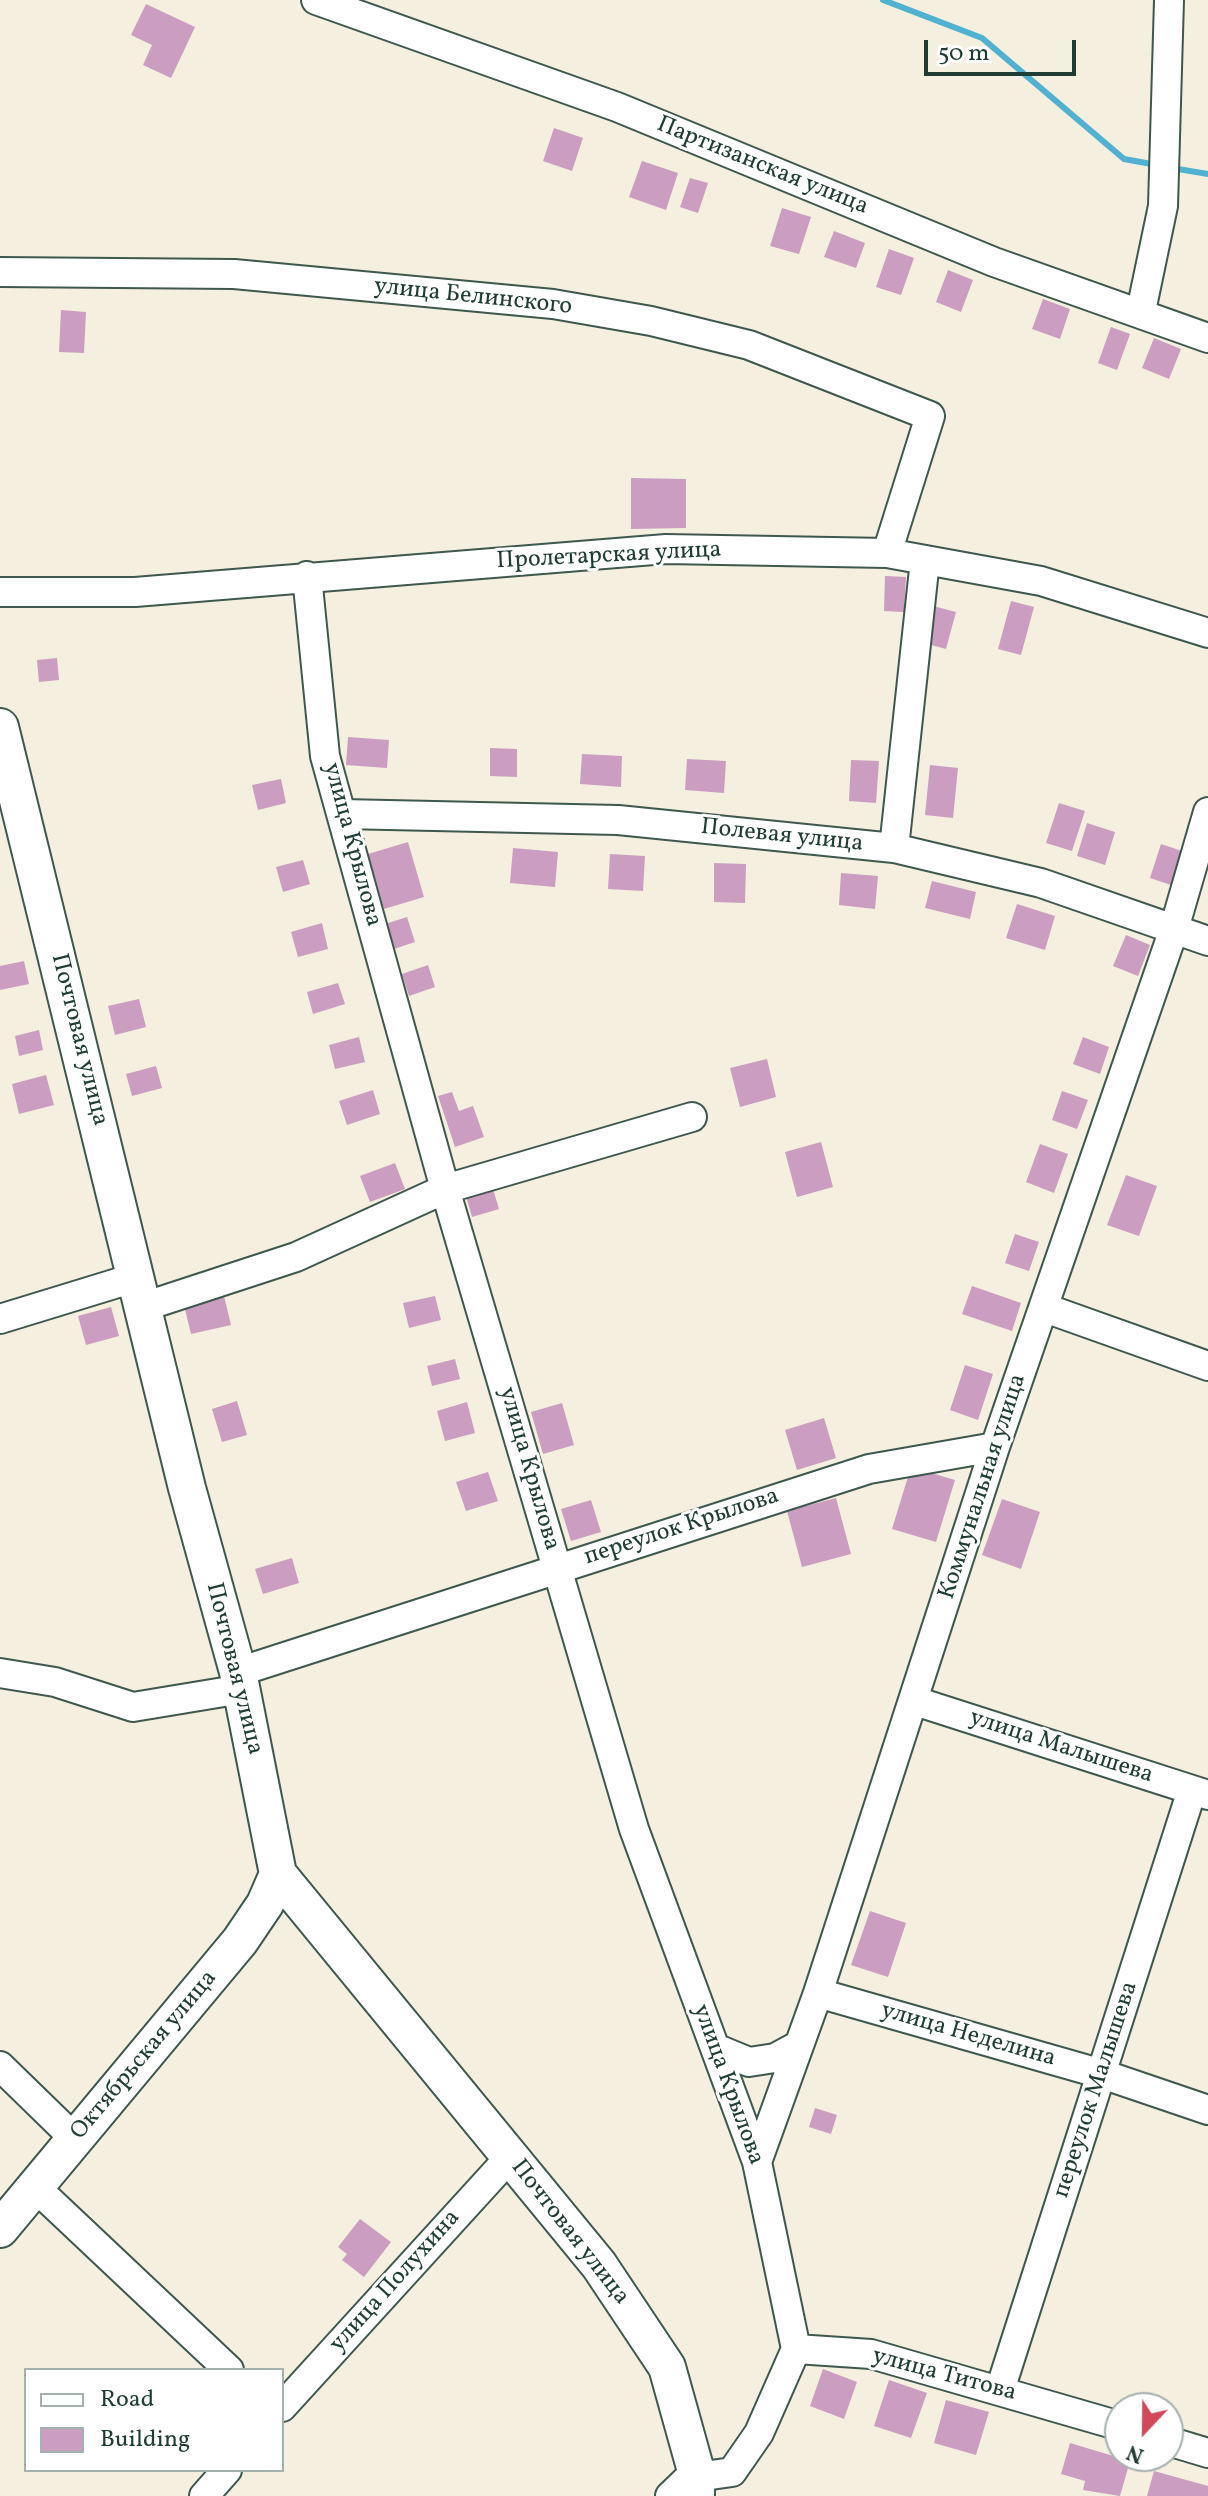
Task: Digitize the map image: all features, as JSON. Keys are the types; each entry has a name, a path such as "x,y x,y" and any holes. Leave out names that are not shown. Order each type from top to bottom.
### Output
{"main road":[{"name":"Почтовая улица","path":"0,727 187,1488 240,1681 278,1874 599,2265 667,2367 696,2484"},
{"name":"Октябрьская улица","path":"0,2229 240,1941 265,1904 278,1874"}],"street":[{"name":"Партизанская улица","path":"316,0 617,107 994,262 1141,311 1208,338"},
{"path":"1141,311 1163,206 1168,120 1169,0"},
{"name":"улица Белинского","path":"0,272 234,274 553,304 651,321 749,345 930,416 887,553"},
{"name":"Пролетарская улица","path":"0,592 135,592 666,549 887,553 1041,581 1208,633"},
{"path":"894,848 925,560"},
{"name":"улица Крылова","path":"307,576 325,756 445,1189 634,1829 757,2162 796,2349"},
{"name":"Коммунальная улица","path":"757,2162 818,1993 995,1447 1174,929 1208,812"},
{"name":"Полевая улица","path":"342,814 618,820 894,848 1041,883 1208,941"},
{"path":"0,1319 296,1257 445,1189 692,1117"},
{"path":"1045,1308 1208,1366"},
{"name":"переулок Крылова","path":"0,1673 55,1682 133,1707 240,1681 557,1568 869,1469 995,1447"},
{"name":"улица Малышева","path":"915,1701 1200,1792"},
{"name":"переулок Малышева","path":"1000,2390 1102,2074 1200,1792"},
{"name":"улица Неделина","path":"818,1993 1102,2074 1208,2110"},
{"path":"715,2048 749,2062 775,2058 799,2045"},
{"path":"0,2066 76,2140"},
{"name":"улица Полухина","path":"284,2405 510,2157"},
{"path":"35,2187 227,2368"},
{"path":"670,2496 711,2475 732,2472 759,2433 796,2349"},
{"name":"улица Титова","path":"796,2349 871,2354 1104,2421"},
{"path":"1184,2446 1208,2453"},
{"path":"204,2496 225,2472"}],"building":[{"path":"146,4 195,27 171,78 143,65 152,45 131,35"},
{"path":"554,128 583,138 572,171 543,161"},
{"path":"642,161 678,173 666,210 629,197"},
{"path":"690,178 708,183 698,213 680,207"},
{"path":"782,208 811,217 799,254 770,246"},
{"path":"834,231 865,243 856,268 824,257"},
{"path":"889,249 914,258 901,295 876,287"},
{"path":"948,270 973,280 961,312 936,302"},
{"path":"1043,299 1070,309 1060,339 1032,329"},
{"path":"61,310 86,312 84,353 59,352"},
{"path":"1111,327 1130,334 1117,370 1098,363"},
{"path":"1154,338 1181,349 1169,379 1142,368"},
{"path":"631,478 686,479 686,528 631,529"},
{"path":"885,576 906,577 904,612 884,611"},
{"path":"1011,601 1034,607 1021,655 998,649"},
{"path":"933,606 956,612 946,649 924,643"},
{"path":"57,658 59,680 39,682 37,660"},
{"path":"348,737 389,740 387,768 346,765"},
{"path":"490,748 517,749 517,777 490,776"},
{"path":"582,754 622,756 621,787 580,784"},
{"path":"687,759 726,761 724,793 685,790"},
{"path":"851,760 879,761 876,803 849,801"},
{"path":"930,765 958,768 953,818 925,815"},
{"path":"281,779 286,803 258,810 252,785"},
{"path":"1059,803 1085,811 1072,851 1046,843"},
{"path":"1087,823 1115,832 1105,865 1077,856"},
{"path":"408,842 424,897 384,909 368,854"},
{"path":"1161,844 1182,851 1171,885 1150,878"},
{"path":"513,848 558,852 555,887 510,883"},
{"path":"610,854 645,856 643,891 608,889"},
{"path":"303,860 310,884 283,892 276,867"},
{"path":"714,863 746,864 745,903 714,902"},
{"path":"841,873 878,876 875,909 839,905"},
{"path":"932,881 976,892 970,919 925,908"},
{"path":"1017,904 1055,916 1045,950 1006,938"},
{"path":"407,917 415,942 394,949 385,924"},
{"path":"322,923 328,949 298,957 291,932"},
{"path":"1126,935 1150,945 1138,976 1113,966"},
{"path":"24,961 29,984 0,990 0,966"},
{"path":"428,965 435,987 409,996 402,974"},
{"path":"338,983 345,1004 313,1014 307,992"},
{"path":"139,999 146,1027 115,1035 108,1006"},
{"path":"39,1030 43,1050 19,1056 15,1036"},
{"path":"359,1037 365,1062 335,1069 329,1045"},
{"path":"1083,1037 1109,1047 1100,1074 1073,1064"},
{"path":"767,1059 776,1097 740,1107 730,1068"},
{"path":"156,1066 162,1088 132,1096 126,1074"},
{"path":"46,1075 54,1105 19,1114 12,1084"},
{"path":"373,1090 380,1114 347,1125 339,1101"},
{"path":"1062,1091 1088,1100 1077,1129 1052,1120"},
{"path":"452,1092 459,1111 473,1106 484,1137 455,1147 438,1096"},
{"path":"821,1142 833,1187 797,1197 785,1152"},
{"path":"1040,1144 1068,1154 1054,1193 1026,1182"},
{"path":"395,1163 405,1189 370,1202 360,1176"},
{"path":"1126,1175 1157,1186 1139,1236 1107,1225"},
{"path":"493,1189 499,1209 472,1217 466,1196"},
{"path":"1015,1234 1039,1242 1029,1271 1005,1263"},
{"path":"972,1286 1021,1303 1012,1331 962,1314"},
{"path":"224,1296 231,1325 191,1334 184,1305"},
{"path":"435,1296 441,1320 409,1328 403,1303"},
{"path":"111,1307 119,1336 86,1345 78,1316"},
{"path":"455,1359 460,1379 432,1386 427,1366"},
{"path":"965,1365 993,1374 978,1420 950,1410"},
{"path":"237,1401 247,1435 222,1442 212,1409"},
{"path":"467,1402 475,1433 445,1441 437,1411"},
{"path":"562,1403 574,1445 543,1454 531,1412"},
{"path":"824,1418 836,1458 797,1470 785,1430"},
{"path":"911,1467 955,1480 936,1542 892,1529"},
{"path":"488,1472 498,1501 466,1511 456,1482"},
{"path":"836,1498 851,1554 802,1567 787,1511"},
{"path":"1002,1499 1040,1512 1021,1569 982,1555"},
{"path":"591,1500 601,1532 571,1541 561,1509"},
{"path":"292,1558 299,1583 263,1594 255,1569"},
{"path":"870,1911 906,1923 888,1977 851,1965"},
{"path":"815,2108 837,2115 831,2134 809,2127"},
{"path":"360,2219 391,2242 364,2277 342,2260 347,2254 338,2247"},
{"path":"823,2369 857,2382 844,2419 810,2406"},
{"path":"889,2380 927,2393 911,2438 874,2426"},
{"path":"946,2400 989,2412 976,2455 934,2443"},
{"path":"1070,2443 1104,2453 1104,2472 1127,2472 1120,2496 1083,2490 1085,2481 1061,2474"},
{"path":"1154,2472 1208,2486 1208,2496 1147,2496"}],"waterway":[{"path":"883,0 982,38 1124,159 1157,165"},
{"path":"1172,168 1208,174"}]}
